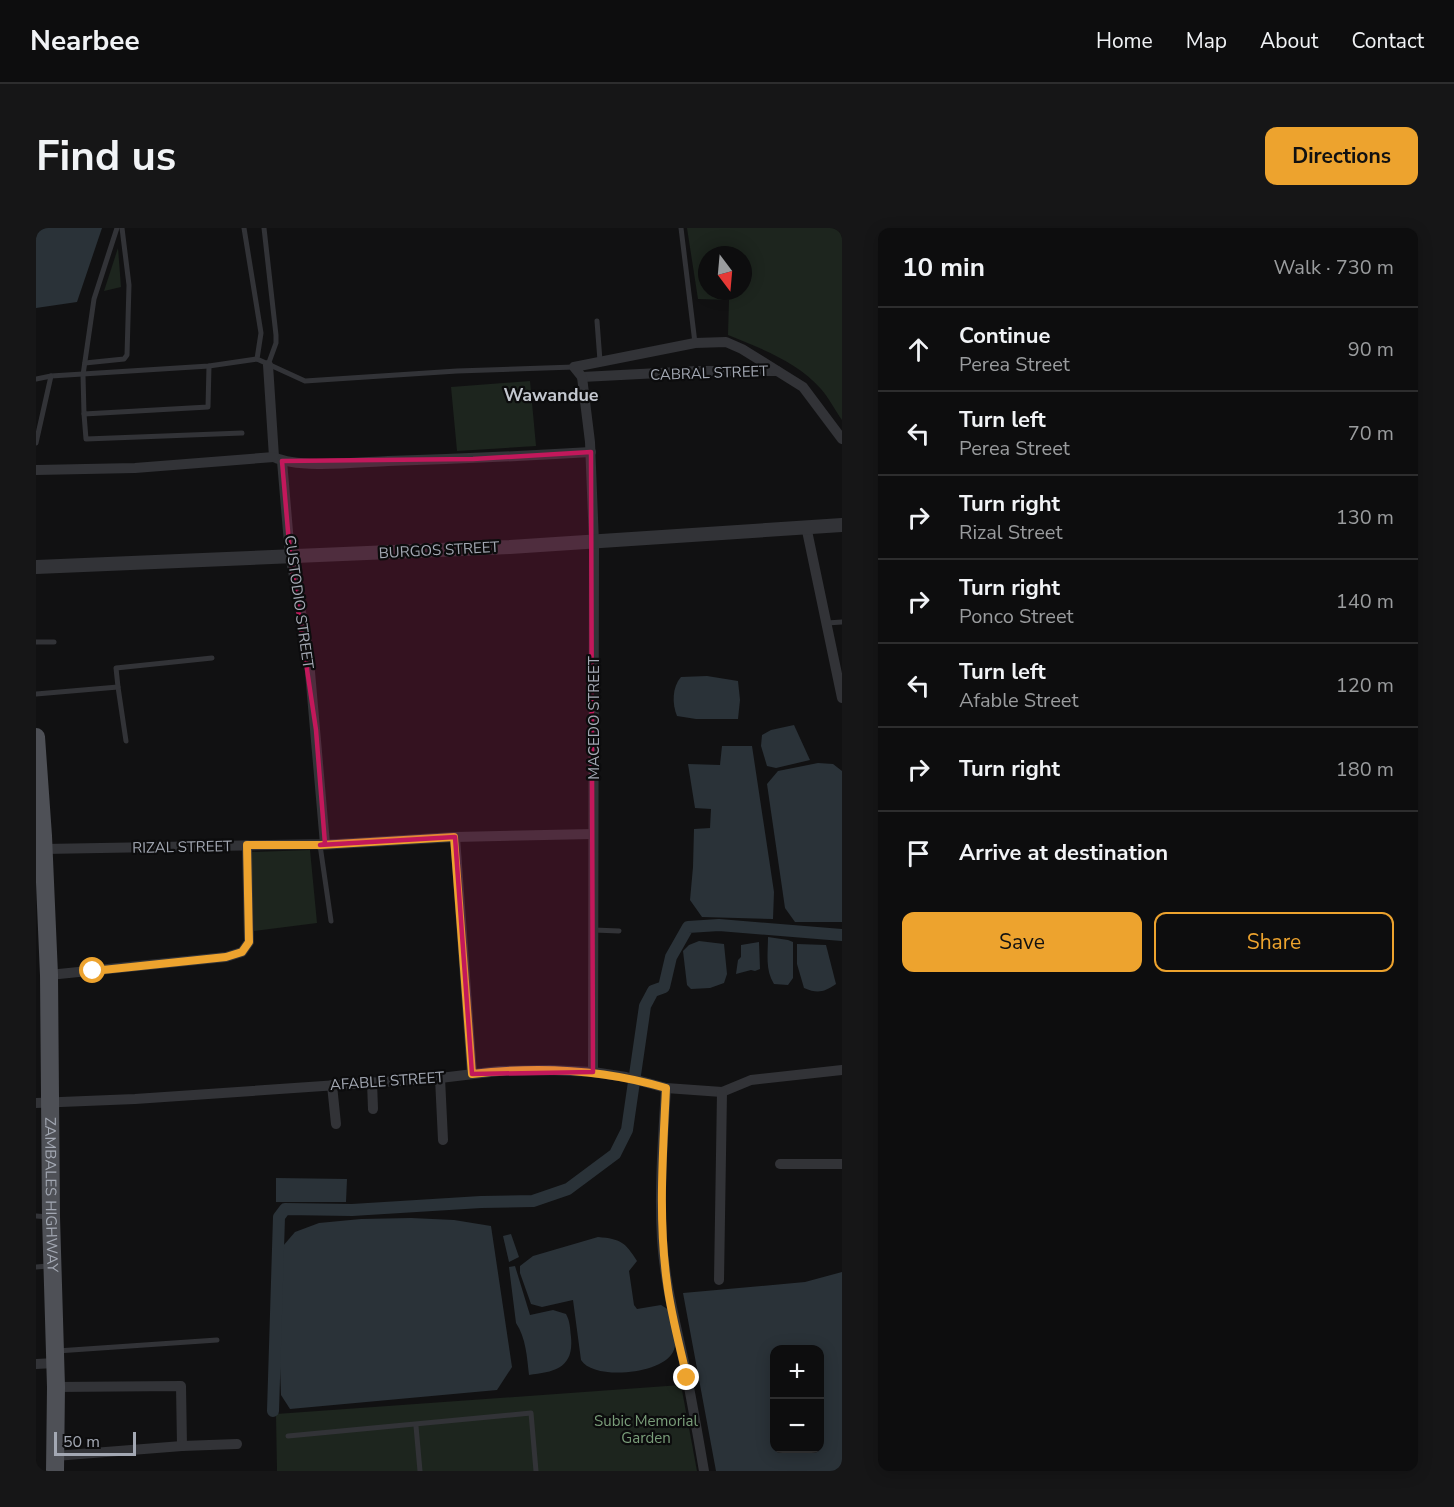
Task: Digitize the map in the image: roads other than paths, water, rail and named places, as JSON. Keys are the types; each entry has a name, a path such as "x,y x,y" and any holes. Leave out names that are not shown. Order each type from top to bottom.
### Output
{"main road":[{"name":"ZAMBALES HIGHWAY","path":"36,737 49,975 43,1103 47,1122 43,1217 44,1266 55,1357 55,1463"}],"street":[{"path":"582,377 574,367 695,343 726,342 742,349 777,371"},
{"name":"CUSTODIO STREET","path":"268,364 290,555 308,649 322,844"},
{"name":"CABRAL STREET","path":"582,377 698,371 777,371 803,387 842,439"},
{"name":"MACEDO STREET","path":"582,377 591,452 594,543 593,1072"},
{"path":"36,470 135,468 278,459 327,463 473,459 591,452"},
{"name":"BURGOS STREET","path":"36,567 594,543 842,525"},
{"path":"806,526 842,698"},
{"name":"RIZAL STREET","path":"41,840 247,845 593,834"},
{"path":"454,837 472,1074"},
{"path":"49,975 226,957 242,952 249,942 247,845"},
{"name":"AFABLE STREET","path":"43,1103 538,1070 593,1072 626,1077 666,1088 722,1092 751,1080 842,1070"},
{"path":"440,1078 443,1140"},
{"path":"372,1082 373,1109"},
{"path":"332,1085 336,1124"},
{"path":"666,1088 662,1162 664,1263 704,1471"},
{"path":"719,1280 722,1092"},
{"path":"780,1164 842,1164"},
{"path":"36,1364 55,1357"},
{"path":"56,1387 181,1386 182,1446"},
{"path":"55,1463 182,1446 237,1444"}],"lane":[{"path":"117,228 94,299 83,375 86,439 242,433"},
{"path":"85,363 124,359 127,355 129,285 122,228"},
{"path":"244,228 261,333 257,359"},
{"path":"264,228 276,335 276,344 268,364"},
{"path":"681,228 695,343"},
{"path":"597,321 600,363"},
{"path":"36,379 51,376 209,366 257,359 305,381 457,371 574,367"},
{"path":"84,414 208,407 209,366"},
{"path":"36,443 38,419 51,376"},
{"path":"827,623 842,622"},
{"path":"36,642 54,642"},
{"path":"126,741 116,668 212,658"},
{"path":"36,694 118,687"},
{"path":"322,844 332,921"},
{"path":"594,930 619,931"},
{"path":"55,1357 217,1340"},
{"path":"288,1436 416,1426 531,1413 536,1471"},
{"path":"416,1426 420,1471"}],"waterway":[{"path":"273,1411 279,1217 285,1209 352,1210 533,1201 568,1189 615,1154 627,1130 645,1006 653,991 664,987 671,957 688,927 719,925 842,935"}],"district":[{"name":"Wawandue","path":"551,395"}],"park label":[{"name":"Subic Memorial Garden","path":"646,1430"}]}
